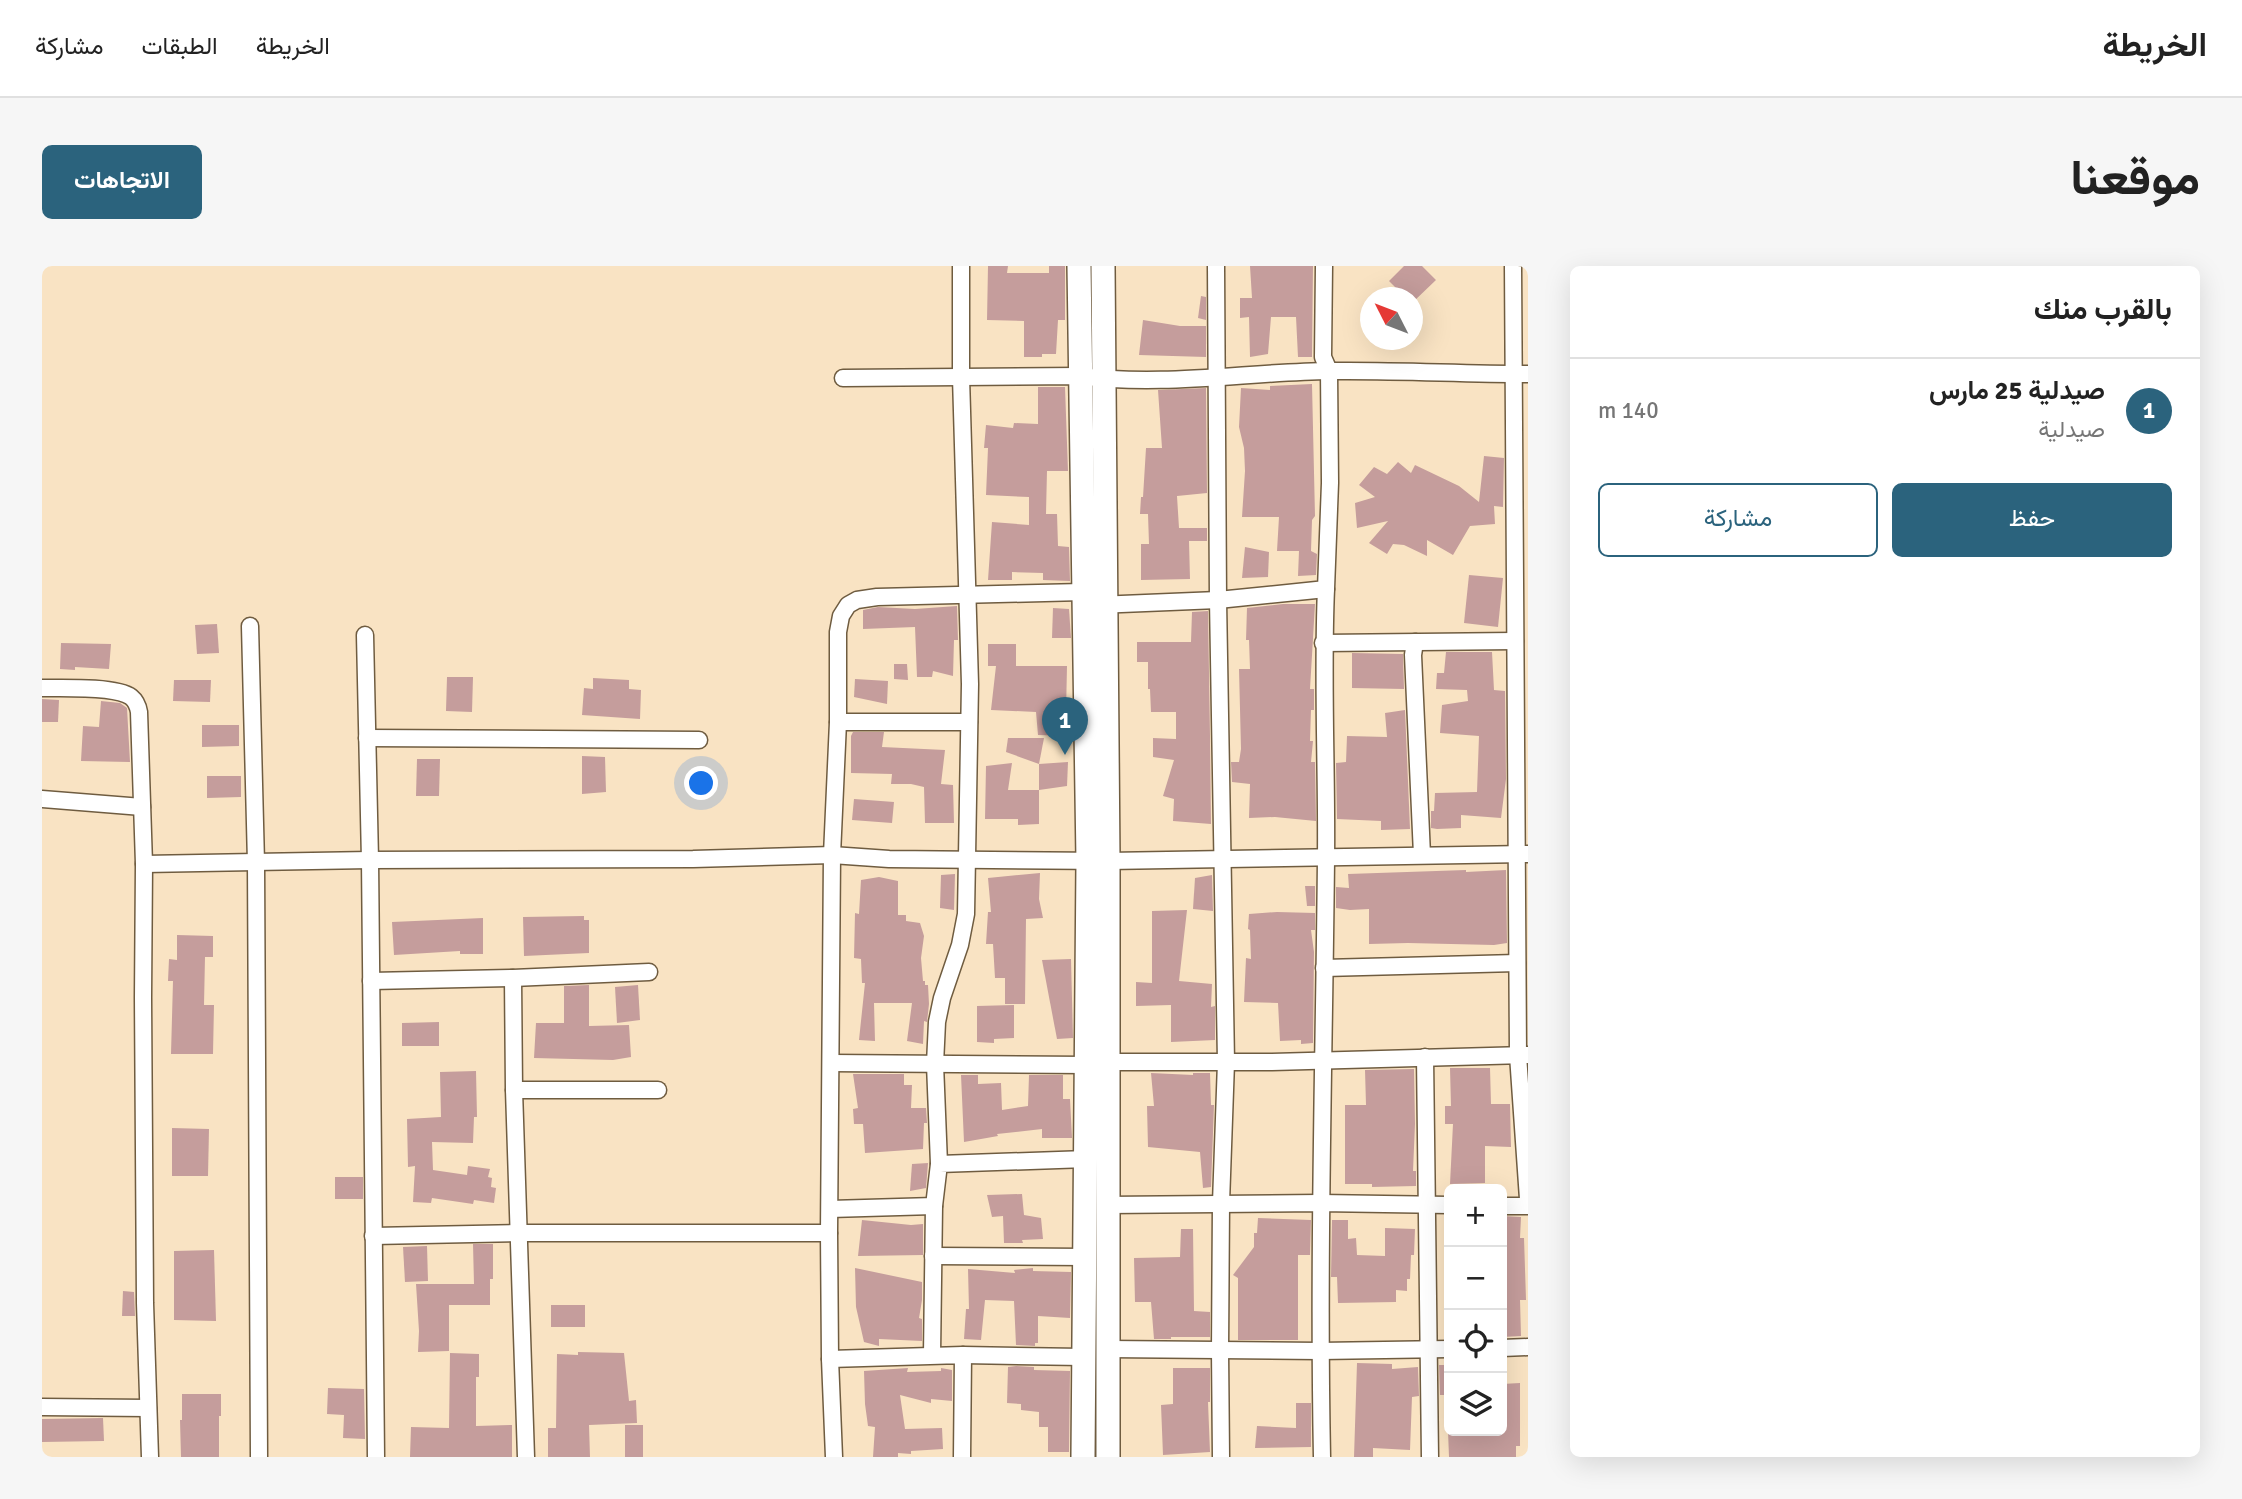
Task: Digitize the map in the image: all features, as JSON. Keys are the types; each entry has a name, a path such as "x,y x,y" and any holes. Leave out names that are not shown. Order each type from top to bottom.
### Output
{"main road":[{"path":"1079,266 1080,376 1091,600 1098,861 1097,1063 1107,1205 1108,1457"},
{"path":"1091,600 1104,379 1103,266"},
{"path":"1083,1457 1087,1158 1097,1063"}],"street":[{"path":"932,1355 934,1206 939,1164 935,1063 937,1022 960,945 966,914 970,722 961,377 961,266"},
{"path":"1216,266 1218,600 1226,1062 1220,1351 1221,1457"},
{"path":"1322,1457 1320,1203 1326,857 1323,643 1330,483 1329,371 1323,356 1324,266"},
{"path":"1513,266 1520,374 1522,594 1516,641 1522,854 1517,962 1528,1199"},
{"path":"843,378 1217,378 1329,371 1520,374"},
{"path":"834,1457 829,1233 832,855 838,722 838,632 841,616 848,606 857,600 877,597 968,595 1091,600 1218,600 1326,589"},
{"path":"250,626 256,863 259,1457"},
{"path":"365,635 376,1457"},
{"path":"1323,643 1516,641"},
{"path":"1415,642 1413,655 1422,855"},
{"path":"42,688 118,691 131,697 139,712 144,864 143,997 150,1457"},
{"path":"838,722 970,722"},
{"path":"367,738 699,740"},
{"path":"42,799 142,807"},
{"path":"144,864 832,855 966,861 1098,861 1522,854"},
{"path":"1324,968 1517,962"},
{"path":"371,981 649,972"},
{"path":"513,978 526,1457"},
{"path":"831,1063 1322,1061 1523,1055"},
{"path":"1425,1057 1430,1457"},
{"path":"514,1090 658,1090"},
{"path":"939,1164 1087,1158"},
{"path":"1107,1205 1444,1205"},
{"path":"830,1209 934,1206"},
{"path":"1507,1206 1528,1206"},
{"path":"373,1236 829,1233"},
{"path":"933,1256 1086,1257"},
{"path":"1507,1348 1528,1347"},
{"path":"1108,1349 1444,1349"},
{"path":"830,1359 932,1355 1083,1357"},
{"path":"962,1457 963,1355"},
{"path":"42,1407 148,1408"}],"building":[{"path":"988,266 1008,266 1007,273 1049,273 1049,266 1065,266 1065,320 1058,320 1056,354 1024,357 1024,321 987,320"},
{"path":"1250,266 1313,266 1312,357 1298,357 1296,317 1271,317 1268,354 1250,357 1249,317 1240,318 1240,298 1252,298"},
{"path":"1404,266 1422,266 1436,280 1423,292 1423,287 1395,287 1389,281"},
{"path":"1201,296 1206,297 1206,320 1198,318"},
{"path":"1143,320 1180,326 1206,326 1206,357 1139,355"},
{"path":"1312,384 1315,516 1312,520 1311,551 1317,554 1316,575 1298,576 1299,551 1277,551 1279,517 1242,517 1245,471 1244,448 1239,427 1241,388 1270,390 1270,386"},
{"path":"1038,387 1065,387 1068,471 1047,471 1046,514 1057,514 1058,546 1069,547 1070,581 1043,580 1043,573 1012,572 1012,580 988,580 992,522 1029,525 1029,497 986,495 986,425 1013,428 1014,423 1038,424"},
{"path":"1206,388 1207,493 1177,496 1179,528 1207,528 1207,541 1189,541 1190,579 1141,580 1141,544 1149,544 1148,514 1140,514 1146,448 1162,448 1158,390"},
{"path":"1484,456 1504,458 1503,507 1494,506 1495,524 1470,526 1453,555 1427,540 1427,556 1404,545 1393,544 1387,554 1369,543 1388,521 1357,528 1355,503 1375,497 1359,485 1374,467 1387,474 1398,462 1411,473 1415,465 1459,486 1479,502"},
{"path":"1245,547 1269,552 1268,577 1242,578"},
{"path":"1469,575 1503,578 1498,627 1464,623"},
{"path":"1315,604 1310,689 1314,689 1314,710 1311,710 1310,741 1313,741 1311,762 1315,762 1316,821 1275,817 1249,818 1250,784 1232,782 1231,762 1239,762 1241,749 1239,669 1250,669 1249,640 1246,640 1247,608"},
{"path":"957,606 958,640 954,640 953,676 933,671 932,677 917,677 915,627 863,629 863,610 878,607 915,609"},
{"path":"1053,608 1069,609 1071,638 1052,638"},
{"path":"1208,611 1211,824 1173,821 1174,799 1163,796 1174,760 1153,757 1153,738 1176,739 1176,712 1151,712 1148,662 1137,662 1137,642 1191,642 1192,612"},
{"path":"217,624 219,653 197,654 195,625"},
{"path":"61,643 111,644 109,669 60,669"},
{"path":"988,644 1016,644 1016,666 1067,666 1066,713 1070,713 1069,736 1038,735 1036,712 991,710 996,666 988,666"},
{"path":"1446,652 1492,652 1494,690 1505,691 1506,779 1501,818 1461,815 1461,828 1437,829 1431,828 1435,793 1477,792 1479,736 1440,733 1442,705 1468,701 1467,690 1436,689 1437,673 1444,673"},
{"path":"1352,653 1403,654 1404,689 1352,688"},
{"path":"894,664 907,664 908,680 894,679"},
{"path":"447,677 473,677 472,712 446,711"},
{"path":"593,678 629,680 629,689 641,690 640,719 582,715 584,688 593,689"},
{"path":"855,679 888,681 887,704 854,697"},
{"path":"174,680 211,680 210,702 173,701"},
{"path":"42,699 59,700 58,722 42,722"},
{"path":"101,701 120,703 127,708 130,762 81,761 83,726 99,727"},
{"path":"1405,710 1410,829 1381,830 1381,821 1337,819 1336,763 1346,762 1347,736 1387,737 1385,713"},
{"path":"202,725 239,725 239,746 202,747"},
{"path":"853,732 884,732 882,747 945,750 941,784 953,785 954,823 925,823 924,787 891,784 892,774 851,773"},
{"path":"1008,738 1044,738 1039,764 1006,752"},
{"path":"582,756 605,757 606,792 582,794"},
{"path":"417,759 440,759 439,796 416,796"},
{"path":"1068,762 1067,786 1039,790 1039,764"},
{"path":"1012,763 1008,790 1039,790 1039,824 1018,825 1018,819 985,819 986,766"},
{"path":"207,776 241,776 241,797 207,798"},
{"path":"854,799 894,802 892,823 852,820"},
{"path":"1506,870 1507,943 1369,944 1369,909 1336,908 1336,887 1349,888 1348,874"},
{"path":"1040,873 1039,899 1043,918 1026,919 1025,1004 1005,1004 1005,978 995,978 993,944 986,944 988,912 991,912 988,878"},
{"path":"955,874 954,910 940,908 941,875"},
{"path":"1212,875 1213,911 1193,909 1195,878"},
{"path":"879,877 898,881 898,915 906,915 906,921 920,923 924,936 921,958 923,981 928,985 929,1004 927,1022 924,1021 923,1044 907,1041 912,1003 874,1003 875,1041 859,1040 865,983 862,983 861,959 854,958 855,913 859,914 861,880"},
{"path":"1305,886 1315,886 1315,906 1307,906"},
{"path":"1187,910 1179,981 1212,984 1211,1007 1215,1006 1215,1040 1171,1042 1171,1005 1136,1006 1136,982 1152,983 1152,911"},
{"path":"1315,913 1315,930 1311,930 1314,952 1313,1043 1301,1044 1301,1040 1280,1041 1278,1003 1244,1002 1246,958 1251,959 1249,914"},
{"path":"584,916 584,920 589,920 589,953 524,956 523,917"},
{"path":"483,918 483,954 460,954 460,951 394,955 392,922"},
{"path":"177,935 213,936 213,957 205,957 204,1005 214,1005 213,1054 171,1054 173,981 168,981 169,959 177,960"},
{"path":"1071,959 1073,1038 1057,1039 1042,960"},
{"path":"589,985 589,1026 629,1025 631,1057 613,1060 534,1058 536,1023 564,1023 564,986"},
{"path":"638,985 640,1020 617,1023 615,987"},
{"path":"1014,1005 1014,1038 994,1039 994,1043 977,1042 977,1006"},
{"path":"439,1022 439,1046 402,1046 402,1023"},
{"path":"1450,1068 1490,1068 1491,1104 1510,1104 1511,1147 1485,1146 1485,1183 1450,1184 1453,1124 1445,1124 1445,1106 1451,1106"},
{"path":"1414,1069 1413,1171 1416,1171 1416,1186 1372,1187 1372,1184 1345,1184 1345,1105 1366,1105 1365,1070"},
{"path":"476,1071 477,1117 474,1117 473,1143 432,1142 433,1170 467,1175 468,1166 490,1169 488,1177 492,1178 491,1187 496,1188 494,1203 474,1200 473,1204 432,1198 431,1203 413,1202 415,1166 408,1167 407,1119 441,1117 440,1072"},
{"path":"1151,1073 1210,1073 1211,1105 1214,1105 1211,1187 1203,1188 1200,1152 1148,1147 1147,1106 1154,1106"},
{"path":"853,1074 904,1074 904,1085 912,1085 911,1108 926,1108 923,1149 865,1153 863,1124 854,1124 853,1109 858,1108"},
{"path":"961,1075 978,1075 978,1084 1001,1083 1002,1110 1028,1106 1029,1075 1063,1075 1063,1099 1070,1099 1072,1138 1042,1138 1042,1129 997,1134 998,1136 964,1142"},
{"path":"172,1128 209,1129 208,1176 172,1176"},
{"path":"928,1163 926,1188 910,1191 912,1164"},
{"path":"335,1177 363,1177 363,1199 335,1199"},
{"path":"1022,1194 1024,1215 1041,1218 1043,1239 1004,1243 1003,1216 992,1217 987,1195"},
{"path":"1507,1216 1521,1217 1520,1238 1524,1238 1526,1300 1520,1300 1521,1336 1507,1337"},
{"path":"1258,1218 1311,1220 1310,1255 1298,1255 1298,1340 1238,1340 1238,1278 1233,1275 1254,1247"},
{"path":"862,1220 923,1224 923,1255 858,1256"},
{"path":"1332,1220 1348,1220 1348,1239 1356,1238 1357,1255 1385,1256 1385,1228 1415,1229 1414,1255 1411,1255 1407,1291 1396,1290 1396,1302 1338,1303 1337,1277 1331,1277"},
{"path":"1181,1229 1193,1229 1194,1311 1210,1312 1210,1337 1154,1339 1151,1302 1135,1302 1134,1258 1180,1257"},
{"path":"473,1244 493,1244 490,1305 449,1305 449,1351 418,1352 416,1284 474,1284"},
{"path":"427,1246 428,1281 405,1282 403,1247"},
{"path":"214,1250 216,1321 174,1320 174,1251"},
{"path":"855,1268 922,1282 919,1318 922,1319 922,1341 879,1339 879,1346 864,1342 856,1307"},
{"path":"1033,1268 1033,1271 1071,1272 1070,1318 1038,1316 1038,1343 1035,1343 1035,1346 1016,1345 1014,1301 985,1300 981,1340 964,1339 966,1309 969,1309 968,1269 1015,1273 1014,1270"},
{"path":"123,1291 134,1292 135,1316 122,1316"},
{"path":"551,1305 585,1305 585,1327 551,1327"},
{"path":"578,1352 624,1353 629,1401 636,1400 637,1423 589,1425 590,1457 548,1457 548,1428 556,1428 557,1354 578,1355"},
{"path":"450,1353 479,1354 476,1426 512,1425 512,1457 410,1457 411,1427 449,1428"},
{"path":"1357,1363 1392,1364 1392,1369 1418,1367 1419,1396 1412,1397 1410,1450 1373,1448 1373,1457 1354,1457"},
{"path":"1439,1365 1444,1365 1444,1395 1440,1395"},
{"path":"1008,1367 1034,1367 1034,1370 1070,1371 1069,1452 1048,1452 1048,1427 1039,1427 1039,1412 1021,1410 1021,1404 1007,1403"},
{"path":"908,1368 907,1372 941,1371 941,1368 952,1370 952,1401 931,1399 931,1403 900,1395 905,1429 942,1428 943,1449 911,1451 911,1454 898,1453 898,1457 873,1457 875,1427 868,1426 864,1371"},
{"path":"1173,1368 1210,1368 1210,1452 1163,1455 1161,1405 1173,1404"},
{"path":"1520,1383 1520,1446 1516,1446 1516,1457 1449,1457 1448,1436 1507,1436 1507,1384"},
{"path":"328,1388 364,1389 365,1439 343,1438 344,1415 327,1414"},
{"path":"182,1394 221,1394 219,1457 181,1457"},
{"path":"1296,1403 1311,1403 1311,1447 1255,1448 1257,1426 1296,1428"},
{"path":"103,1418 104,1441 42,1442 42,1419"},
{"path":"625,1425 643,1425 643,1457 625,1457"}],"place":[{"name":"صيدلية 25 مارس","path":"1065,755"}]}
